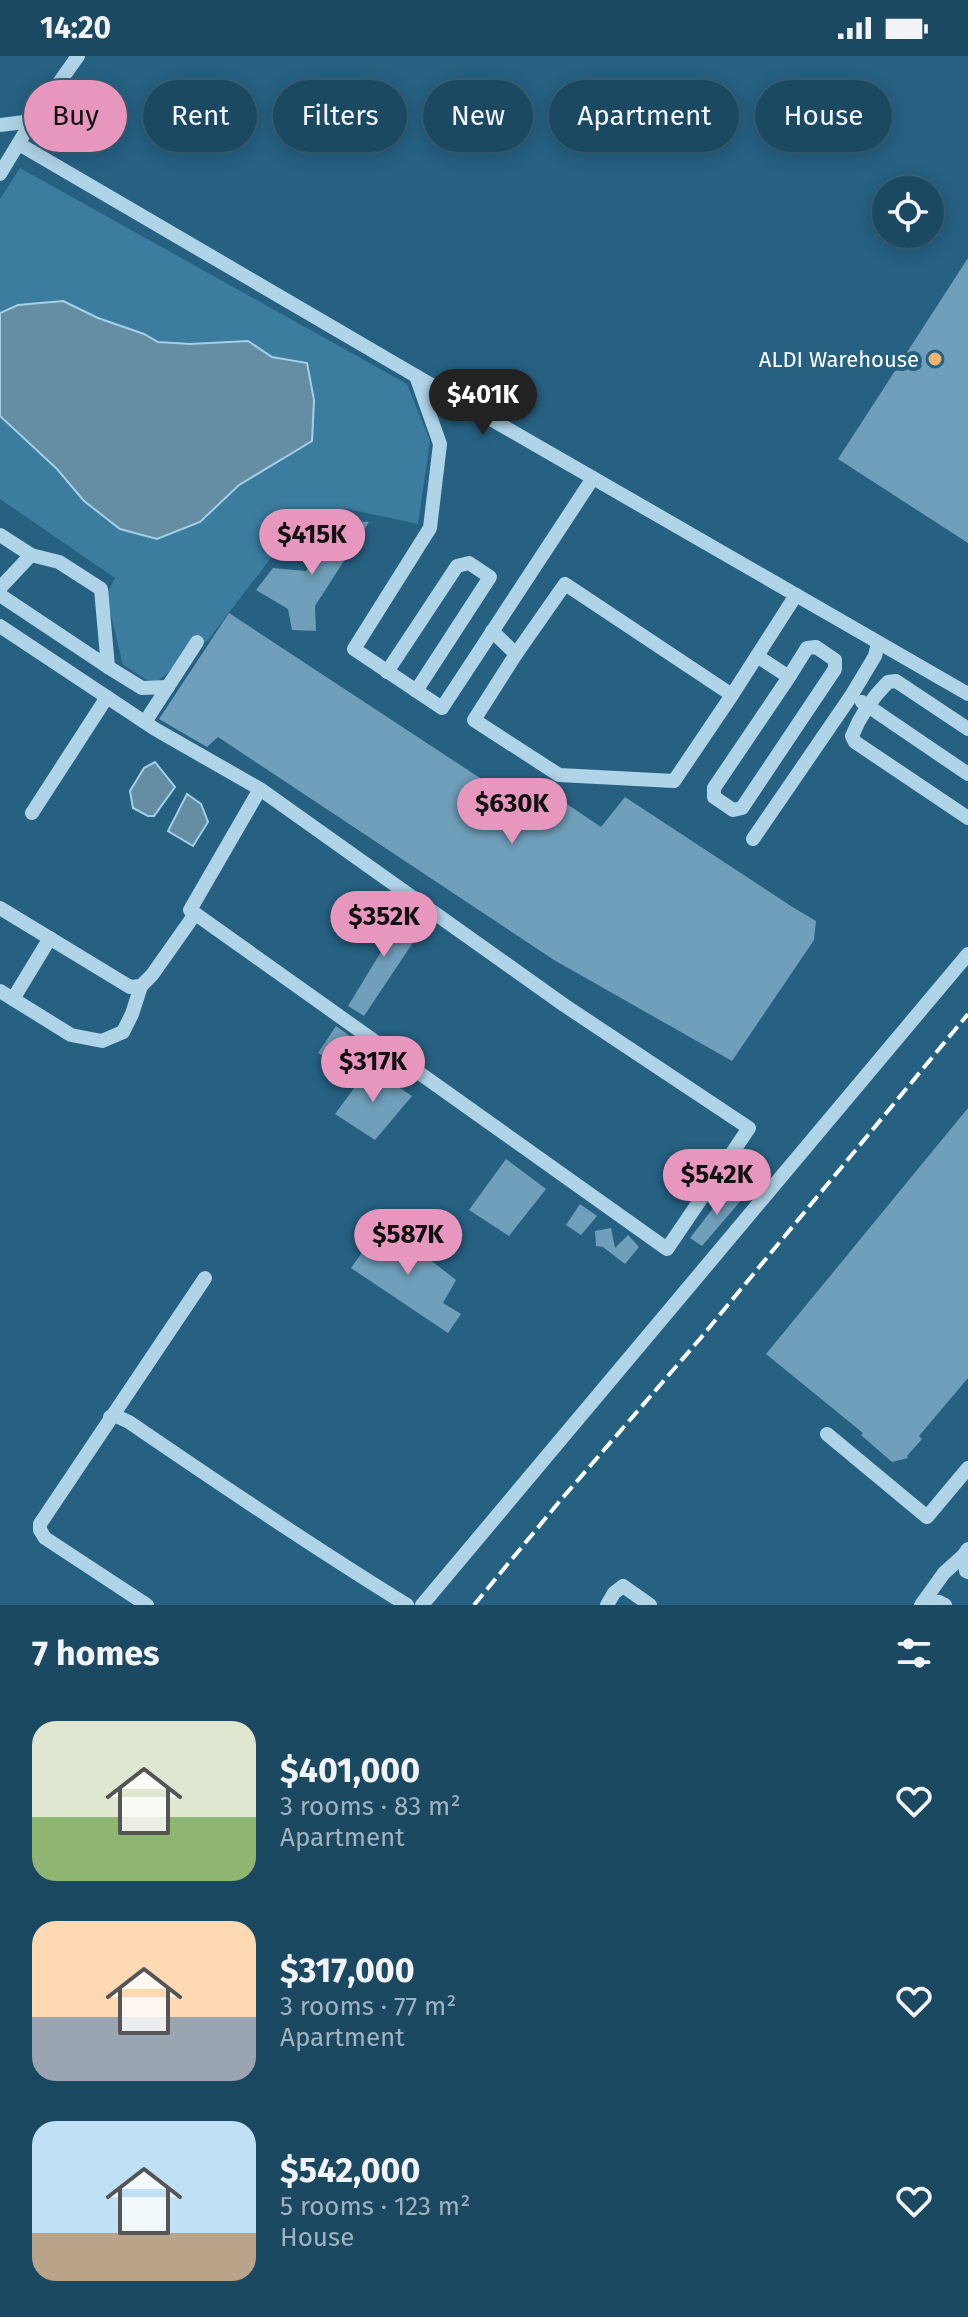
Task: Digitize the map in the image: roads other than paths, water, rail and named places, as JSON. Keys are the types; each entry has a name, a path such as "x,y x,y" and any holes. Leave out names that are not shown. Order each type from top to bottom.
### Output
{"street":[{"path":"61,80 78,56"},
{"path":"0,125 24,122"},
{"path":"0,174 24,135"},
{"path":"19,144 968,694"},
{"path":"416,376 440,444 430,528 354,649 442,708 593,478"},
{"path":"0,535 31,555 59,562 101,589 108,667"},
{"path":"0,588 31,555"},
{"path":"387,672 457,566 469,563 490,577 416,691"},
{"path":"732,695 565,584 474,720 559,775 674,781 732,695 796,595"},
{"path":"0,595 142,688 168,687"},
{"path":"0,626 145,722 260,789 564,1005 749,1128 667,1249 190,910 260,789"},
{"path":"492,631 516,654"},
{"path":"145,722 197,642"},
{"path":"753,839 846,703 875,656 878,643"},
{"path":"816,647 835,660 835,669 742,808 733,810 714,797 714,788 789,677 807,648 816,647"},
{"path":"757,656 789,677"},
{"path":"968,729 896,681 888,682 868,707 852,736 855,742 968,818"},
{"path":"823,686 846,703 857,724"},
{"path":"32,813 107,697"},
{"path":"846,703 868,707 968,774"},
{"path":"0,908 130,987 141,986"},
{"path":"50,938 6,995 71,1035 102,1041 123,1032 141,986 195,914"},
{"path":"422,1605 968,954"},
{"path":"147,1605 45,1538 40,1530 42,1519 205,1278"},
{"path":"110,1417 119,1416 129,1422 350,1571 407,1605"},
{"path":"827,1434 927,1517 968,1468"},
{"path":"966,1552 968,1572"},
{"path":"921,1605 944,1573 966,1552"},
{"path":"607,1605 623,1586 650,1605"},
{"path":"936,1605 939,1602 945,1605"}],"railway":[{"path":"474,1605 699,1340 968,1014"}],"place":[{"name":"ALDI Warehouse","path":"935,359"}]}
